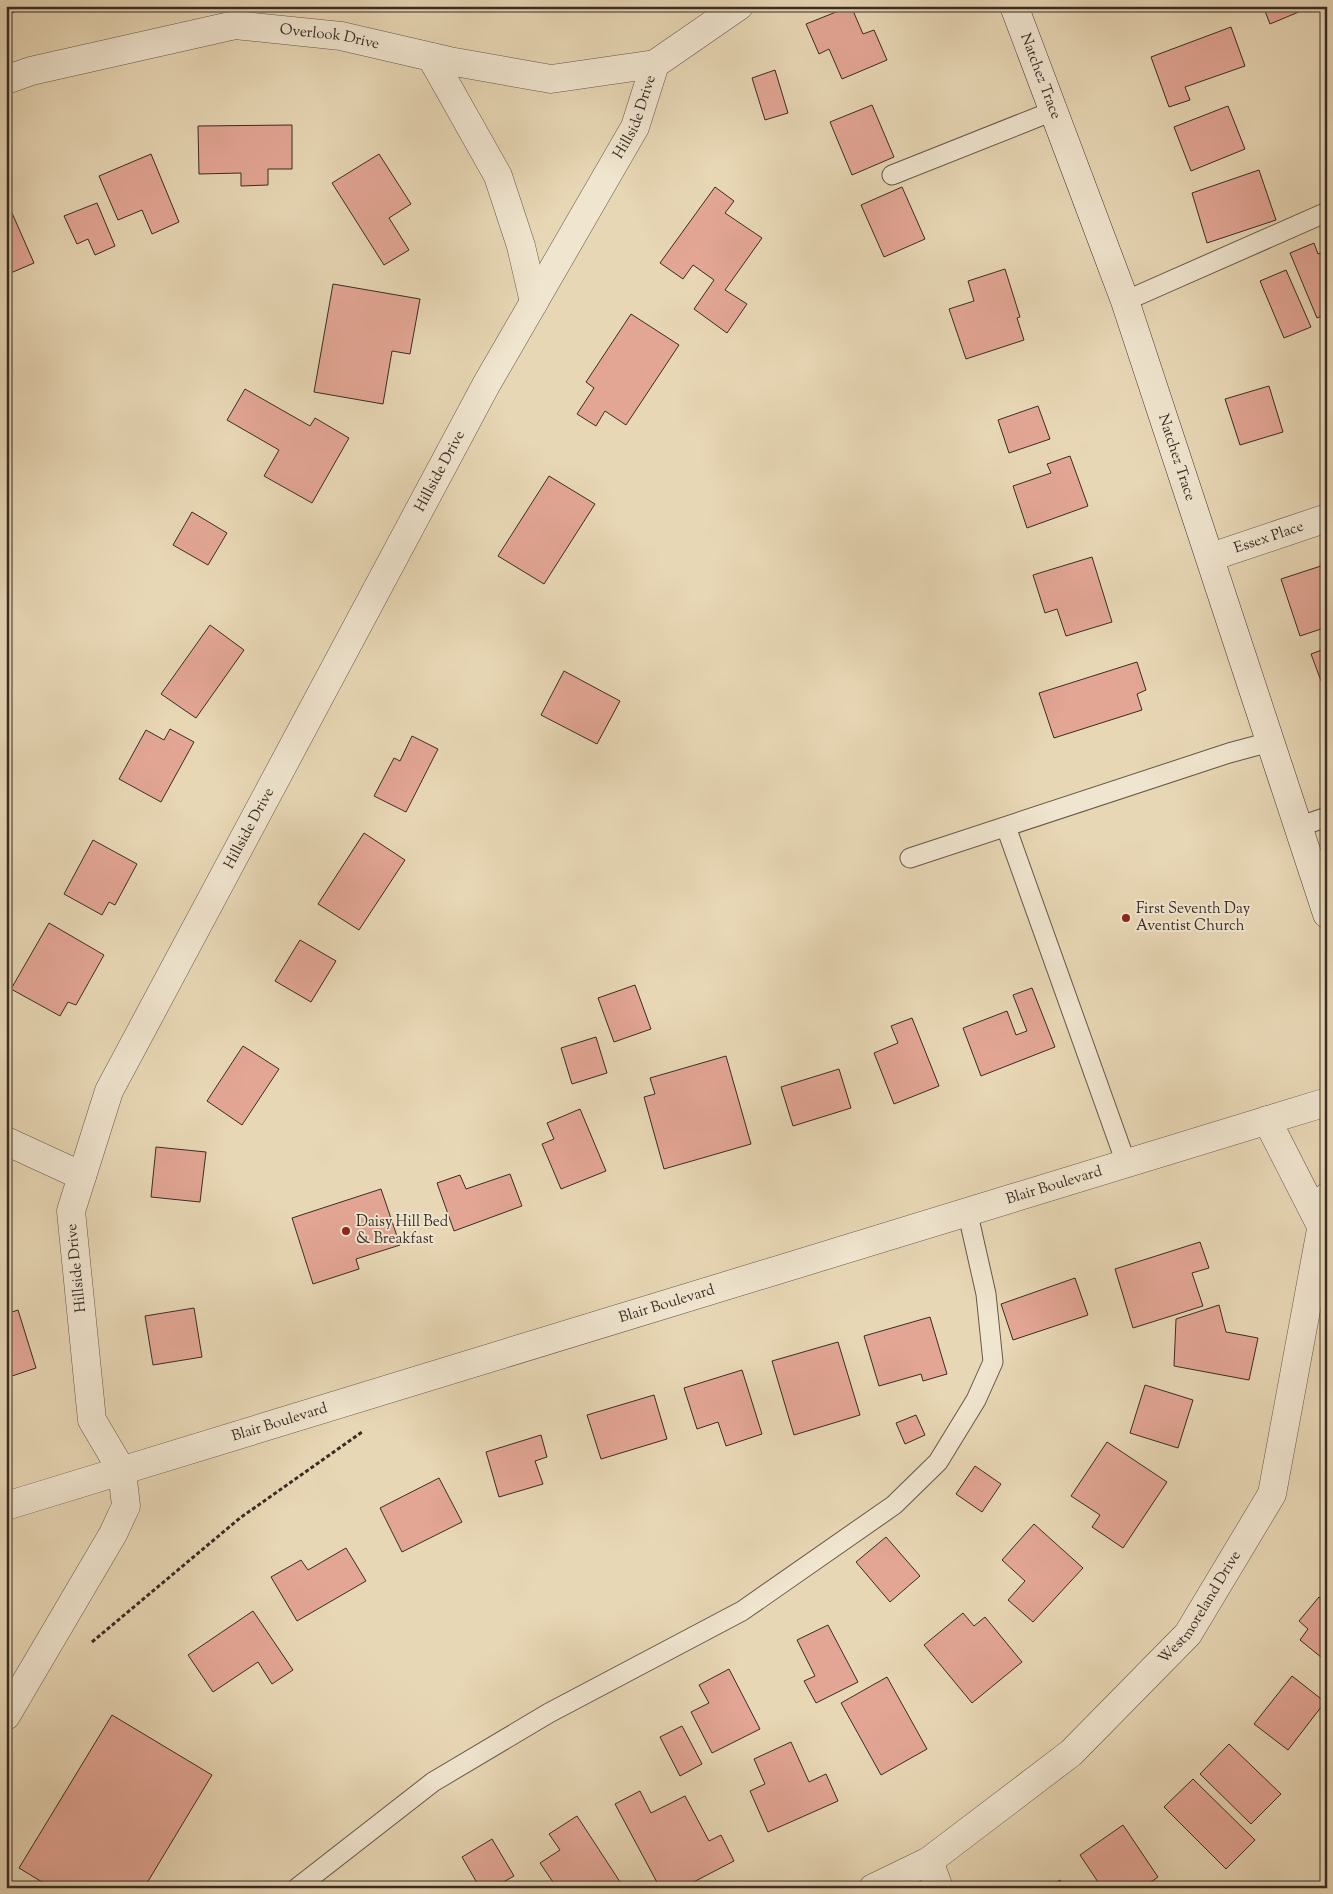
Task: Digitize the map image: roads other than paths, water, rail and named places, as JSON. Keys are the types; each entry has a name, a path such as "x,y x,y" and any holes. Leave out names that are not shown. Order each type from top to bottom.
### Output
{"street":[{"name":"Hillside Drive","path":"6,1716 113,1534 126,1506 122,1472 92,1420 71,1211 108,1091 486,386 635,127 655,64 739,6"},
{"name":"Natchez Trace","path":"1014,6 1125,301 1211,557 1327,914"},
{"name":"Overlook Drive","path":"6,80 31,71 235,25 341,36 431,57 550,79 655,64"},
{"path":"431,57 498,176 521,246 534,302"},
{"name":"Essex Place","path":"1211,557 1327,518"},
{"name":"Blair Boulevard","path":"6,1506 122,1472 967,1210 1327,1102"},
{"path":"1266,1120 1321,1226"},
{"path":"6,1141 82,1176"},
{"name":"Westmoreland Drive","path":"874,1888 928,1861 1071,1753 1188,1634 1272,1494 1327,1197"},
{"path":"1309,1286 1327,1260"},
{"path":"928,1861 939,1888"}],"lane":[{"path":"892,175 1053,111"},
{"path":"1125,301 1327,212"},
{"path":"910,858 1229,753 1270,742"},
{"path":"1298,827 1327,818"},
{"path":"1006,826 1126,1163"},
{"path":"297,1888 433,1782 550,1714 742,1612 894,1505 938,1462 976,1400 993,1362 986,1294 967,1210"}],"place":[{"name":"First Seventh Day Aventist Church","path":"1126,918"},
{"name":"Daisy Hill Bed & Breakfast","path":"346,1231"}]}
